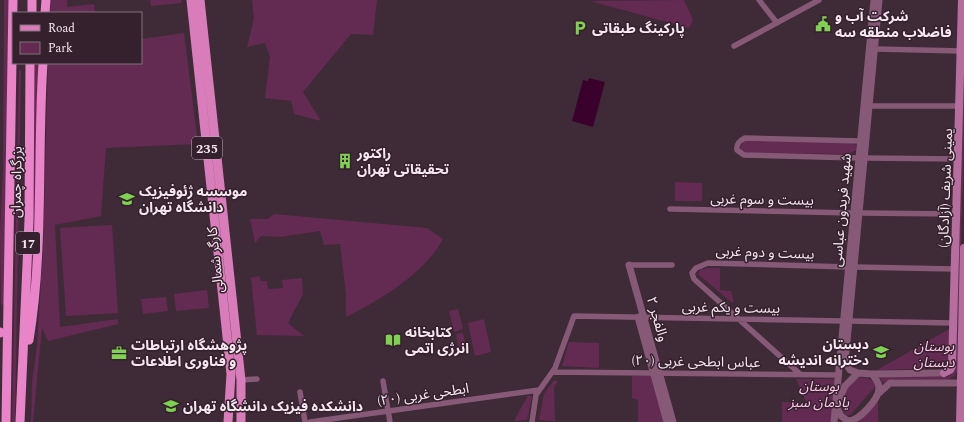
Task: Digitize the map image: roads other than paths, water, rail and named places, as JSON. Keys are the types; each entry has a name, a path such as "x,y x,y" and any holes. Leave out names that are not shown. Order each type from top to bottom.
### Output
{"highway":[{"name":"بزرگراه چمران","path":"13,0 13,12"},
{"path":"32,0 32,12"},
{"path":"46,0 46,12"},
{"name":"بزرگراه چمران","path":"6,422 12,60"},
{"name":"بزرگراه چمران","path":"20,422 29,220 30,64"},
{"path":"22,377 34,306 37,273 43,64"}],"main road":[{"name":"کارگر شمالی","path":"191,0 198,23 241,380 241,422"},
{"name":"کارگر شمالی","path":"200,0 198,23 231,374 228,422"},
{"name":"یمینی شریف (آزادگان)","path":"954,422 962,373 963,327 957,214 962,0"},
{"name":"یمینی شریف (آزادگان)","path":"944,373 950,370 952,366 953,323 964,248"},
{"name":"یمینی شریف (آزادگان)","path":"960,383 960,422"}],"street":[{"path":"759,0 777,23"},
{"path":"734,46 819,0"},
{"name":"شهید فریدون عباسی","path":"834,422 857,213 871,64 874,0"},
{"name":"شهید فریدون عباسی","path":"871,64 875,49 879,0"},
{"path":"875,49 962,51"},
{"path":"867,106 960,106"},
{"path":"863,141 744,138 738,142 737,146 738,150 744,155 959,159"},
{"name":"بیست و سوم غربی","path":"670,209 957,214"},
{"name":"بیست و دوم غربی","path":"740,319 693,277 692,273 694,269 704,263 961,269"},
{"name":"والفجر ۲","path":"667,422 629,265 672,265"},
{"name":"بیست و یکم غربی","path":"553,372 572,319 575,316 953,323"},
{"path":"740,319 800,374"},
{"name":"شهید فریدون عباسی","path":"846,321 845,362 850,370 858,373"},
{"path":"532,422 536,395 553,372"},
{"name":"عباس ابطحی غربی (۲۰)","path":"553,372 838,375"},
{"name":"والفجر ۲","path":"656,373 673,422"},
{"path":"944,373 858,373 845,386 836,406 843,419 853,421 860,416 886,385 890,383 960,383"},
{"path":"872,374 879,386 877,396"},
{"path":"241,380 257,379"},
{"path":"384,381 390,422"},
{"name":"ابطحی غربی (۲۰)","path":"310,422 539,390"},
{"path":"300,392 305,422"}],"place":[{"name":"شرکت آب و فاضلاب منطقه سه","path":"823,24"},
{"name":"پارکینگ طبقاتی","path":"580,28"},
{"name":"راکتور تحقیقاتی تهران","path":"345,161"},
{"name":"موسسه ژئوفیزیک دانشگاه تهران","path":"127,199"},
{"name":"کتابخانه انرژی اتمی","path":"393,340"},
{"name":"دبستان دخترانه اندیشه","path":"881,352"},
{"name":"پژوهشگاه ارتباطات و فناوری اطلاعات","path":"119,353"},
{"name":"دانشکده فیزیک دانشگاه تهران","path":"171,406"}],"park label":[{"name":"بوستان دبستان","path":"934,354"},
{"name":"بوستان یادمان سبز","path":"819,394"}]}
